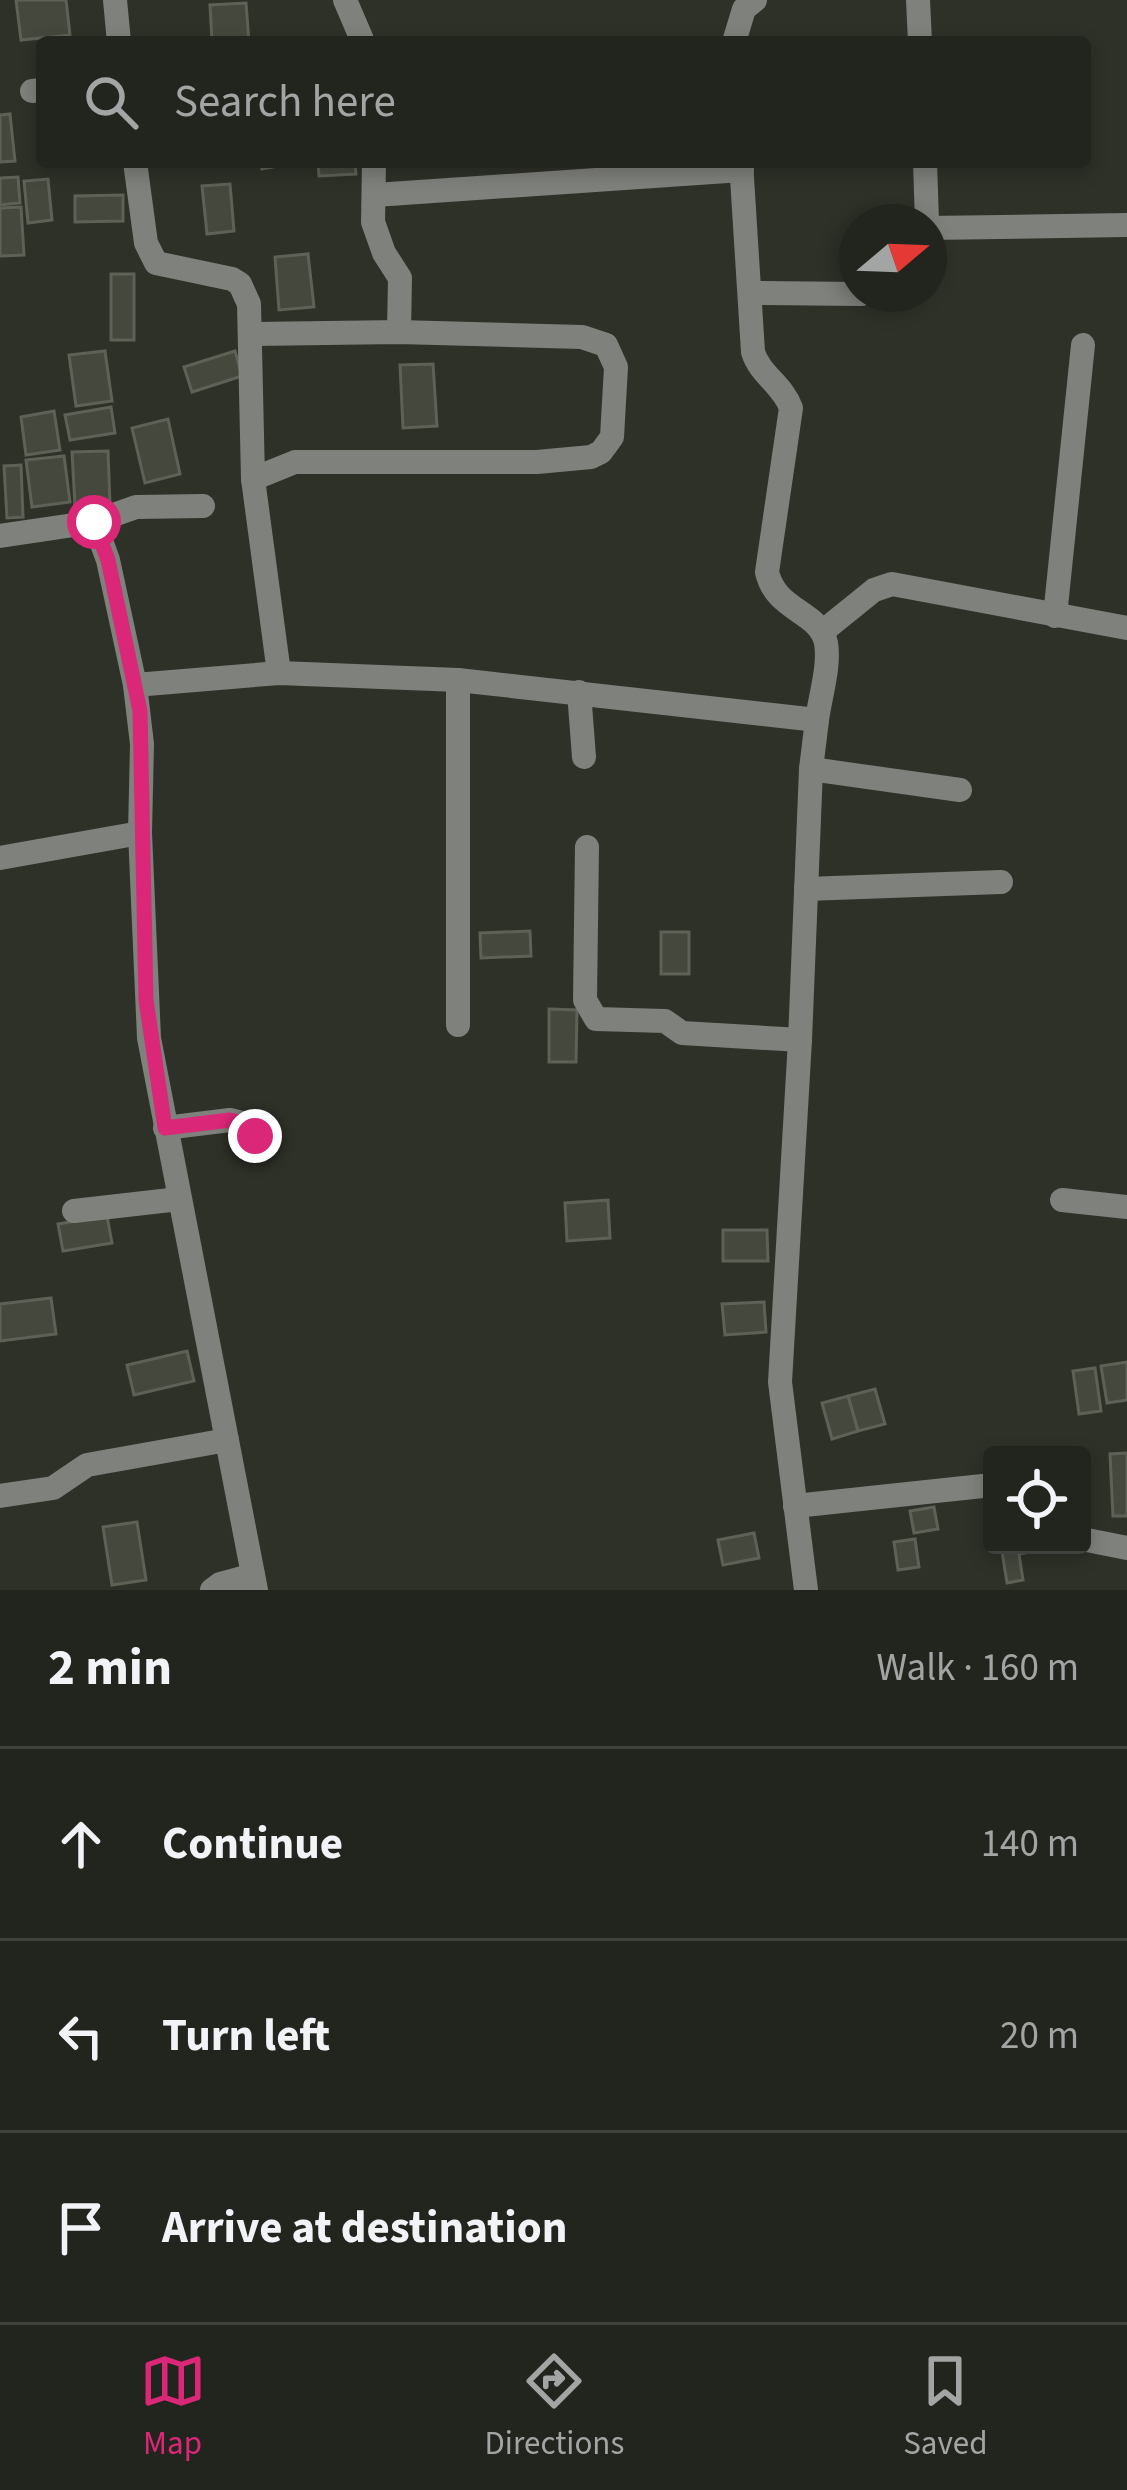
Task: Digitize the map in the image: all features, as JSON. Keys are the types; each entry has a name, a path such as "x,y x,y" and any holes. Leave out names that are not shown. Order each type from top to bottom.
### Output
{"street":[{"path":"115,0 118,36"},
{"path":"345,0 360,36"},
{"path":"918,0 920,36"},
{"path":"736,36 748,3"},
{"path":"136,168 150,255 165,267 223,276 240,284 249,304 253,479 279,674"},
{"path":"374,168 376,232 400,278 399,332"},
{"path":"375,195 717,168"},
{"path":"742,168 756,362 782,390 790,408 767,572 784,604 822,632 827,651 811,769 780,1382 806,1590"},
{"path":"925,168 927,204"},
{"path":"947,225 1127,225"},
{"path":"751,293 839,294"},
{"path":"250,334 399,332 597,340 613,354 616,367 612,437 608,446 591,457 537,462 296,462 253,479"},
{"path":"1055,616 1083,345"},
{"path":"0,536 94,522 136,507 202,506"},
{"path":"94,522 108,560 135,685 142,744 140,833 149,1038 255,1582 212,1590"},
{"path":"822,632 874,590 892,584 1127,628"},
{"path":"135,685 279,674 458,680 817,720"},
{"path":"458,680 458,1025"},
{"path":"579,692 584,757"},
{"path":"811,769 960,790"},
{"path":"0,858 140,833"},
{"path":"587,847 585,1000 596,1019 665,1021 682,1033 800,1040"},
{"path":"806,889 1001,882"},
{"path":"165,1128 230,1120 246,1124 255,1136"},
{"path":"74,1211 179,1199"},
{"path":"1062,1200 1127,1207"},
{"path":"0,1496 53,1488 88,1465 226,1440"},
{"path":"796,1506 983,1485"},
{"path":"1091,1541 1127,1548"}],"building":[{"path":"16,0 66,0 70,35 21,40"},
{"path":"246,3 249,36 212,36 210,5"},
{"path":"10,114 15,161 0,162 0,115"},
{"path":"318,168 356,168 356,174 319,176"},
{"path":"18,177 20,203 0,205 0,178"},
{"path":"48,179 52,220 28,223 24,181"},
{"path":"230,184 234,231 207,234 202,186"},
{"path":"123,195 123,221 75,222 75,196"},
{"path":"21,207 24,255 0,256 0,208"},
{"path":"308,254 314,307 279,310 275,257"},
{"path":"111,274 134,274 134,340 111,340"},
{"path":"105,351 112,401 76,406 69,355"},
{"path":"235,351 242,376 192,392 184,367"},
{"path":"433,364 437,426 403,428 400,365"},
{"path":"111,407 115,433 70,440 65,415"},
{"path":"54,411 60,450 26,455 21,417"},
{"path":"168,419 180,474 145,483 132,428"},
{"path":"108,451 110,504 75,506 72,452"},
{"path":"64,456 70,502 32,507 26,460"},
{"path":"21,465 23,517 7,518 4,466"},
{"path":"530,931 531,956 481,958 480,933"},
{"path":"661,932 689,932 689,974 661,974"},
{"path":"549,1009 577,1010 576,1062 549,1062"},
{"path":"608,1200 610,1238 567,1241 565,1203"},
{"path":"107,1216 112,1243 63,1251 58,1224"},
{"path":"723,1230 767,1230 768,1261 723,1261"},
{"path":"51,1298 56,1334 0,1341 0,1304"},
{"path":"764,1302 766,1332 725,1335 722,1304"},
{"path":"187,1351 194,1381 134,1395 127,1365"},
{"path":"1127,1362 1127,1400 1107,1403 1101,1366"},
{"path":"1095,1368 1101,1411 1079,1414 1073,1371"},
{"path":"875,1389 885,1424 858,1431 848,1396"},
{"path":"848,1396 858,1431 832,1439 822,1403"},
{"path":"1127,1453 1127,1516 1113,1516 1110,1454"},
{"path":"934,1507 938,1529 914,1533 910,1511"},
{"path":"137,1522 146,1580 112,1585 103,1527"},
{"path":"754,1533 759,1558 723,1565 718,1540"},
{"path":"915,1539 919,1567 898,1570 894,1542"},
{"path":"1002,1554 1019,1554 1023,1580 1007,1583"}],"route":[{"path":"94,522 108,560 140,711 146,1000 165,1128 230,1120 246,1124 255,1136"}]}
